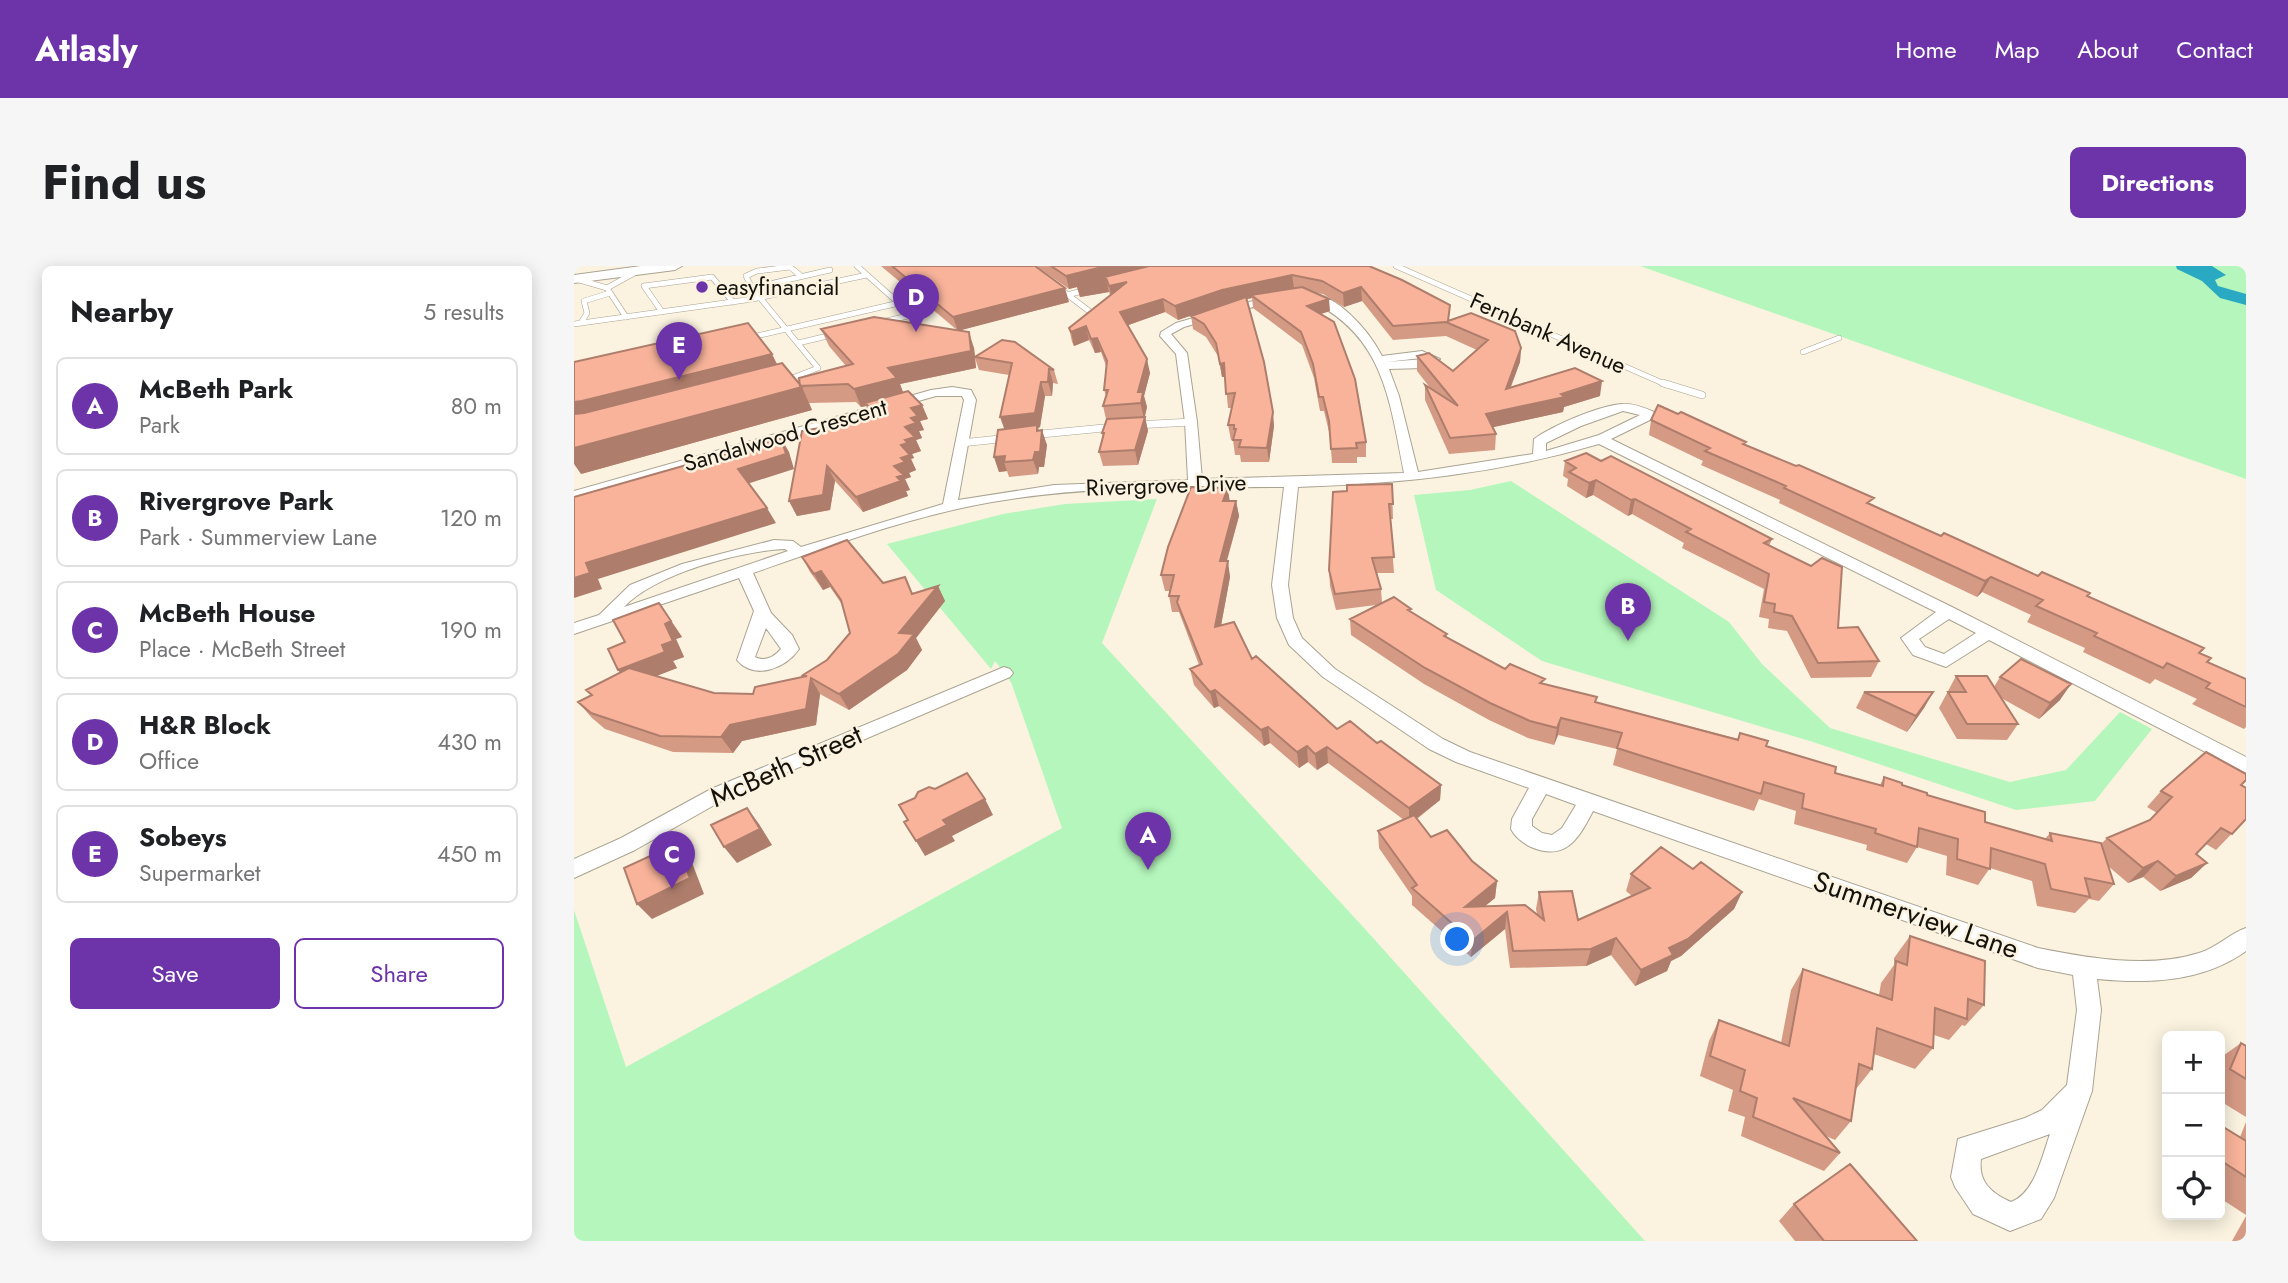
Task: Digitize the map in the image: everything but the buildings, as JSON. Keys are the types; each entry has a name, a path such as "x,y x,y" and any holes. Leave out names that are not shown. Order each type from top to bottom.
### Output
{"main road":[{"path":"575,277 622,266"},
{"path":"575,277 670,267"}],"street":[{"path":"1195,482 1191,422 1181,353 1165,336 1166,332 1180,325 1291,295 1319,299 1342,312 1365,335 1391,387 1412,478"},
{"name":"Sandalwood Crescent","path":"574,495 935,393 951,391 967,393 970,400 950,507"},
{"name":"Rivergrove Drive","path":"574,629 799,553 950,507 1080,487 1412,478 1462,473 1540,457 1600,439 1650,415 1637,409 1620,407 1606,411 1543,436 1539,442 1540,457"},
{"path":"1600,439 1948,612 2246,766"},
{"name":"Summerview Lane","path":"1292,482 1280,585 1285,618 1295,641 1329,673 1436,744 1463,757 2038,958 2119,972 2178,967 2236,947 2246,938"},
{"name":"Rivergrove Drive","path":"604,619 625,596 658,578 764,545 788,544 799,553"},
{"path":"745,573 762,611"},
{"path":"1948,612 1909,638 1919,651 1946,661 1988,633"},
{"name":"McBeth Street","path":"574,869 628,844 718,794 1003,673"},
{"path":"1541,785 1522,819 1521,829 1533,840 1546,844 1561,842 1570,836 1588,802"},
{"path":"2079,1091 2051,1119 2028,1130 1968,1149 1965,1177 1983,1204 2010,1217 2031,1209 2044,1188 2079,1091 2089,1010 2084,968"}],"lane":[{"path":"857,266 912,315 874,324"},
{"name":"Fernbank Avenue","path":"1396,266 1673,388 1702,396"},
{"path":"644,286 652,272 670,267"},
{"path":"776,383 801,377 818,368 752,288 746,276 749,273 790,267 800,275"},
{"path":"752,288 828,268 851,288"},
{"path":"578,323 587,313 584,301 609,291 640,271"},
{"path":"578,323 760,298 866,275"},
{"path":"575,277 609,291 626,317"},
{"path":"644,286 712,277 733,302"},
{"path":"644,286 662,312"},
{"path":"1058,287 1088,311"},
{"path":"1067,295 1093,288"},
{"path":"744,339 899,303"},
{"path":"798,344 848,331"},
{"path":"1803,352 1839,338"},
{"path":"1025,436 1191,422"},
{"path":"961,443 1013,437"}],"green space":[{"path":"1640,266 2246,266 2246,479"},
{"path":"1511,481 1729,622 1762,664 1830,728 2010,782 2066,770 2120,712 2152,729 2095,801 2016,810 1813,742 1542,661 1436,590 1414,495 1470,490"},
{"path":"1157,499 1102,643 1365,929 1645,1241 574,1241 574,910 626,1067 1062,828 1011,682 995,661 991,669 887,544 1003,514 1065,504"}],"water":[{"path":"2176,266 2212,266 2226,275 2215,280 2218,286 2246,294 2246,305 2220,298 2202,281"}],"place":[{"name":"easyfinancial","path":"702,287"},
{"name":"H&R Block","path":"916,332"},
{"name":"Sobeys","path":"679,380"},
{"name":"Rivergrove Park","path":"1628,641"},
{"name":"McBeth Park","path":"1148,870"},
{"name":"McBeth House","path":"672,889"}]}
